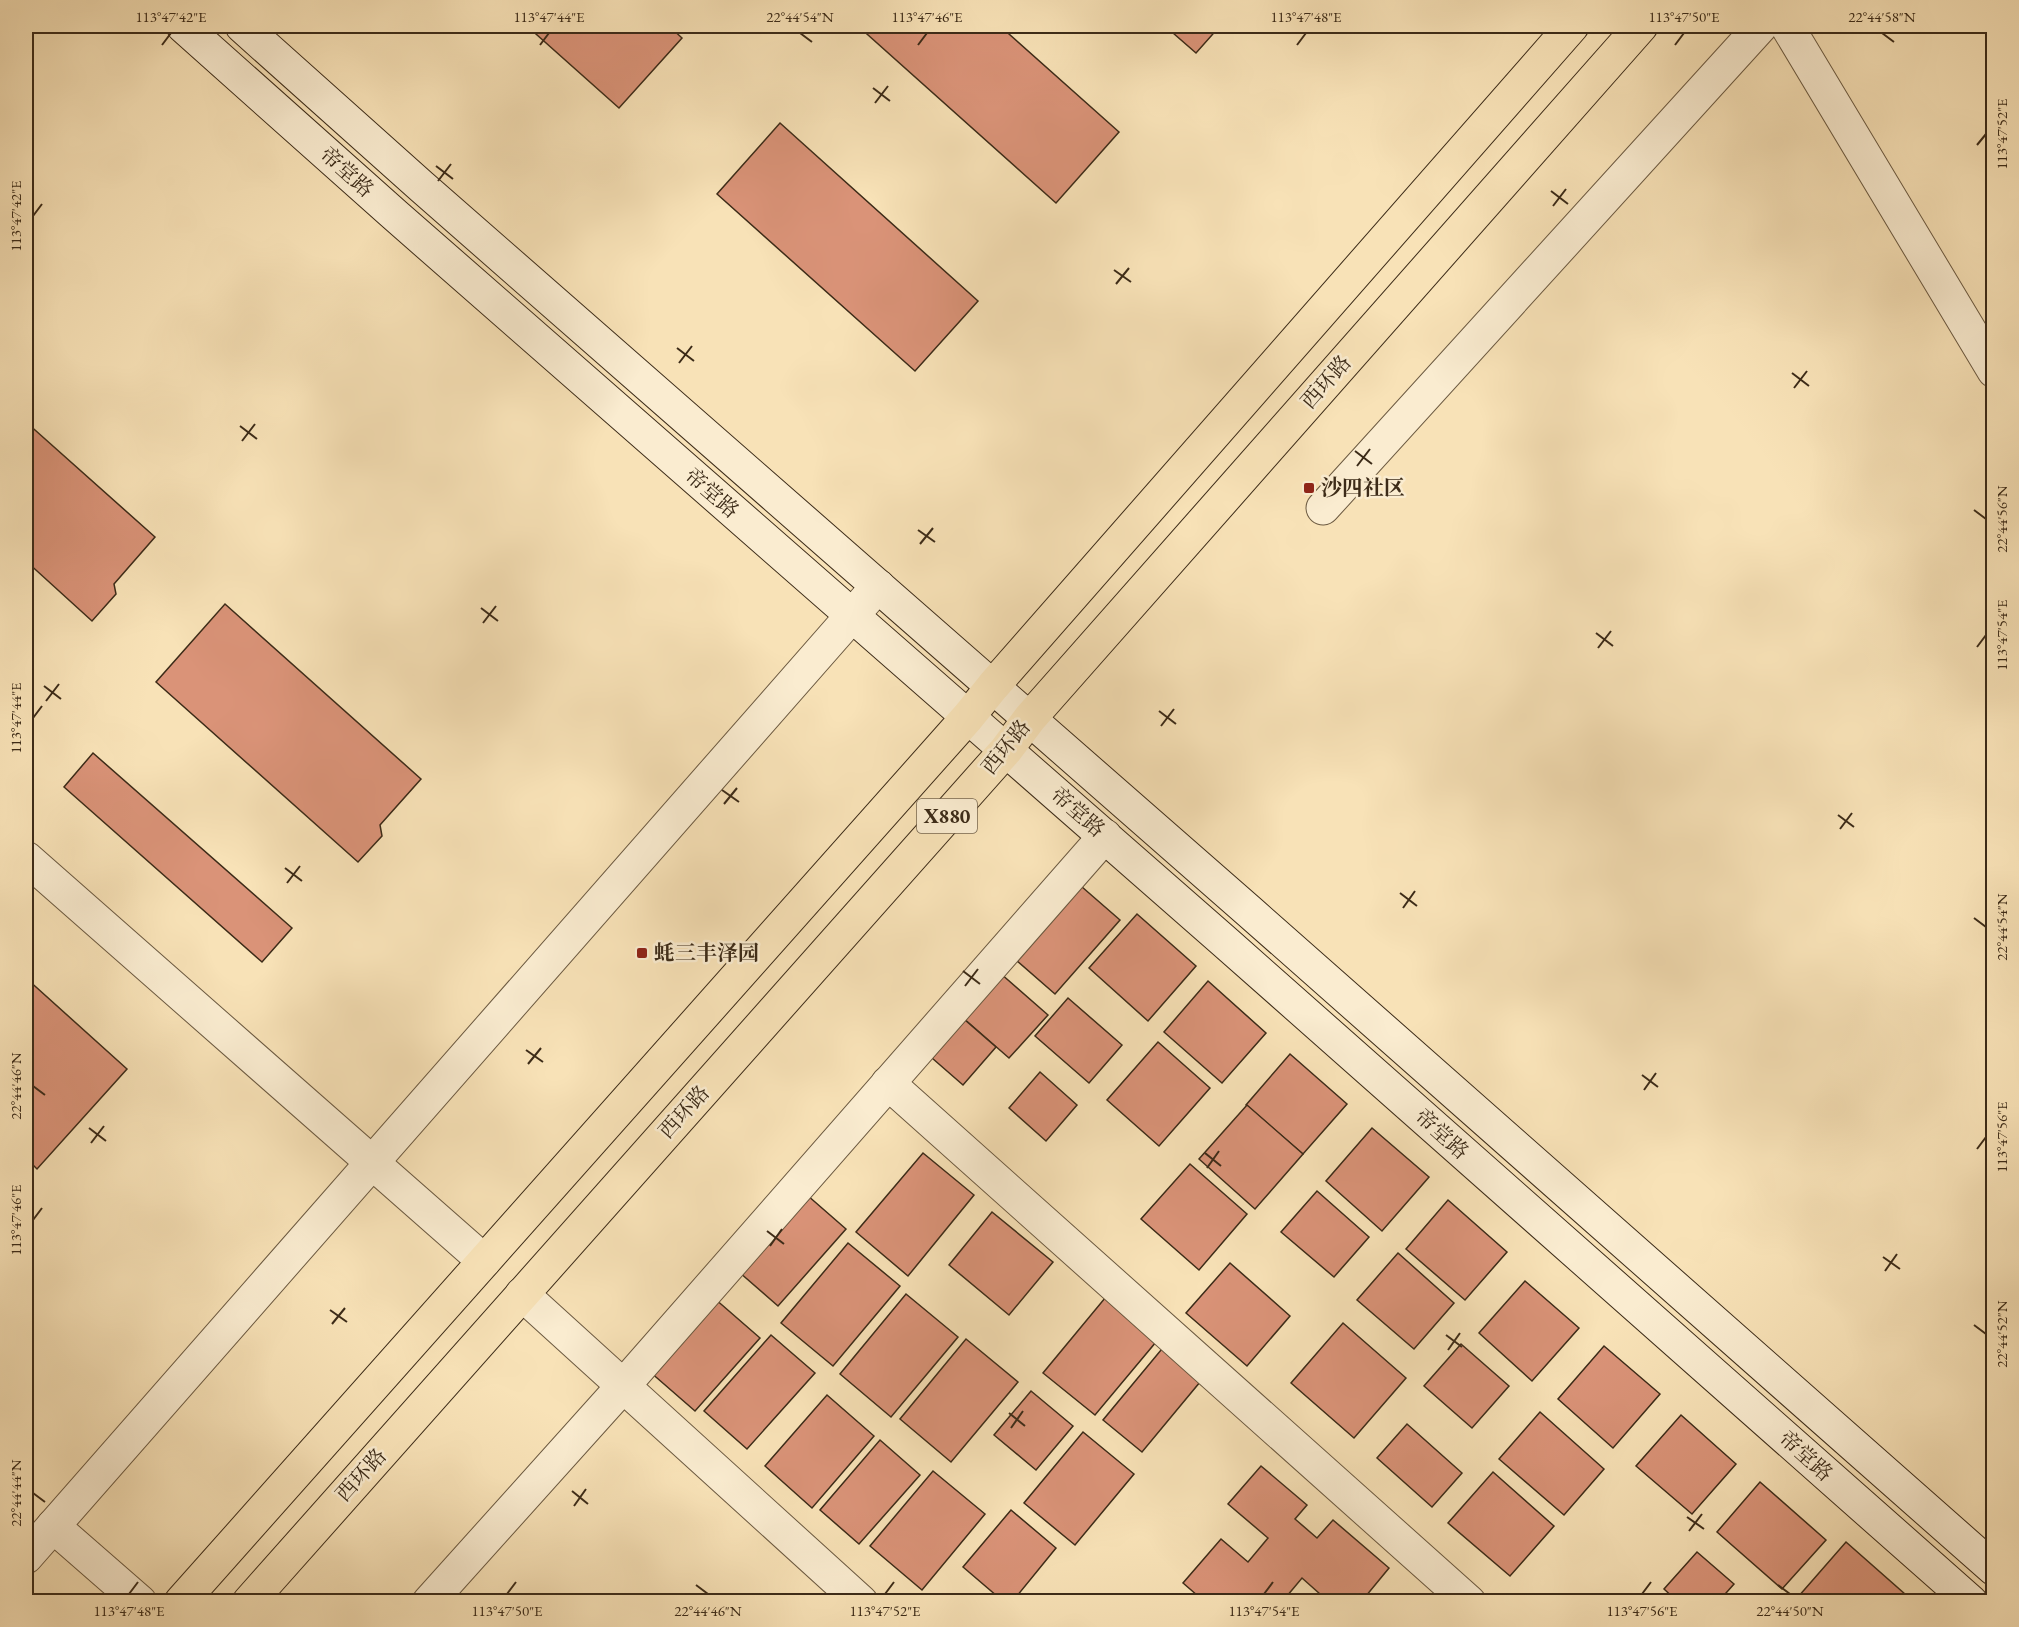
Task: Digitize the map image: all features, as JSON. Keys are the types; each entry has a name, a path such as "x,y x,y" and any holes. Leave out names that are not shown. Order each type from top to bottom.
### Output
{"main road":[{"name":"X880","path":"181,1602 968,717 1572,26"},
{"name":"西环路","path":"249,1602 1006,750 1030,718 1641,26"}],"street":[{"name":"帝堂路","path":"183,26 413,231 1105,836 1971,1602"},
{"name":"帝堂路","path":"242,26 430,194 1030,718 1994,1569"},
{"path":"1323,508 1761,26"},
{"path":"1787,26 1994,371"},
{"path":"26,1557 878,586"},
{"path":"429,1602 624,1385 1105,836"},
{"path":"26,858 484,1261"},
{"path":"888,1083 1470,1602"},
{"path":"522,1294 861,1602"},
{"path":"53,1526 140,1602"}],"building":[{"path":"527,26 669,26 682,38 619,108"},
{"path":"858,26 1000,26 1119,132 1056,203"},
{"path":"1165,26 1220,26 1196,53"},
{"path":"780,123 978,301 915,371 717,194"},
{"path":"26,422 155,537 114,584 116,594 92,621 26,561"},
{"path":"225,604 421,779 380,825 382,836 358,862 156,682"},
{"path":"93,753 292,928 262,962 64,787"},
{"path":"1074,880 1120,920 1055,994 1009,954"},
{"path":"1137,914 1196,966 1148,1021 1089,968"},
{"path":"1000,973 1048,1015 1009,1058 962,1017"},
{"path":"26,978 127,1069 37,1169 26,1158"},
{"path":"1208,981 1266,1033 1222,1083 1164,1032"},
{"path":"1068,998 1122,1045 1089,1083 1035,1036"},
{"path":"965,1020 996,1047 963,1085 932,1058"},
{"path":"1158,1042 1210,1088 1159,1146 1107,1100"},
{"path":"1290,1054 1347,1104 1303,1154 1246,1105"},
{"path":"1040,1072 1077,1105 1046,1141 1009,1108"},
{"path":"1247,1105 1303,1154 1255,1209 1199,1159"},
{"path":"1372,1128 1429,1177 1382,1231 1326,1181"},
{"path":"923,1153 974,1195 908,1276 856,1232"},
{"path":"1190,1164 1247,1214 1199,1270 1141,1219"},
{"path":"1317,1191 1369,1237 1334,1277 1281,1232"},
{"path":"807,1195 846,1229 778,1306 739,1272"},
{"path":"1448,1200 1507,1252 1465,1300 1406,1249"},
{"path":"992,1212 1053,1262 1009,1315 949,1265"},
{"path":"848,1243 900,1286 833,1366 781,1323"},
{"path":"1398,1253 1454,1303 1414,1349 1357,1300"},
{"path":"1230,1263 1290,1316 1247,1366 1186,1313"},
{"path":"1525,1281 1579,1328 1532,1381 1479,1333"},
{"path":"1110,1292 1161,1336 1095,1415 1043,1373"},
{"path":"906,1294 958,1337 891,1417 840,1374"},
{"path":"714,1298 760,1338 695,1411 649,1371"},
{"path":"1343,1323 1406,1378 1354,1438 1291,1383"},
{"path":"771,1335 815,1373 747,1449 704,1411"},
{"path":"966,1339 1018,1382 951,1462 900,1419"},
{"path":"1166,1344 1205,1376 1142,1452 1103,1420"},
{"path":"1461,1344 1509,1386 1472,1428 1424,1386"},
{"path":"1604,1346 1660,1394 1613,1448 1558,1399"},
{"path":"1031,1391 1073,1426 1036,1470 994,1435"},
{"path":"827,1395 874,1436 812,1508 765,1466"},
{"path":"1540,1412 1604,1469 1564,1515 1499,1459"},
{"path":"1681,1415 1736,1464 1692,1514 1636,1466"},
{"path":"1407,1424 1462,1473 1432,1507 1377,1458"},
{"path":"1083,1432 1134,1474 1075,1545 1024,1503"},
{"path":"880,1440 920,1475 859,1544 820,1510"},
{"path":"1261,1466 1307,1505 1295,1519 1317,1538 1333,1520 1389,1568 1361,1602 1329,1602 1302,1578 1287,1596 1294,1602 1205,1602 1183,1583 1221,1539 1248,1562 1268,1538 1228,1504"},
{"path":"933,1471 985,1514 922,1590 870,1546"},
{"path":"1493,1472 1554,1526 1510,1576 1448,1523"},
{"path":"1760,1482 1826,1540 1782,1589 1717,1532"},
{"path":"1011,1510 1056,1548 1012,1602 1004,1602 963,1567"},
{"path":"1846,1542 1914,1602 1803,1602 1798,1597"},
{"path":"1697,1552 1734,1584 1718,1602 1678,1602 1664,1589"}],"place":[{"name":"沙四社区","path":"1309,488"},
{"name":"蚝三丰泽园","path":"642,953"}]}
